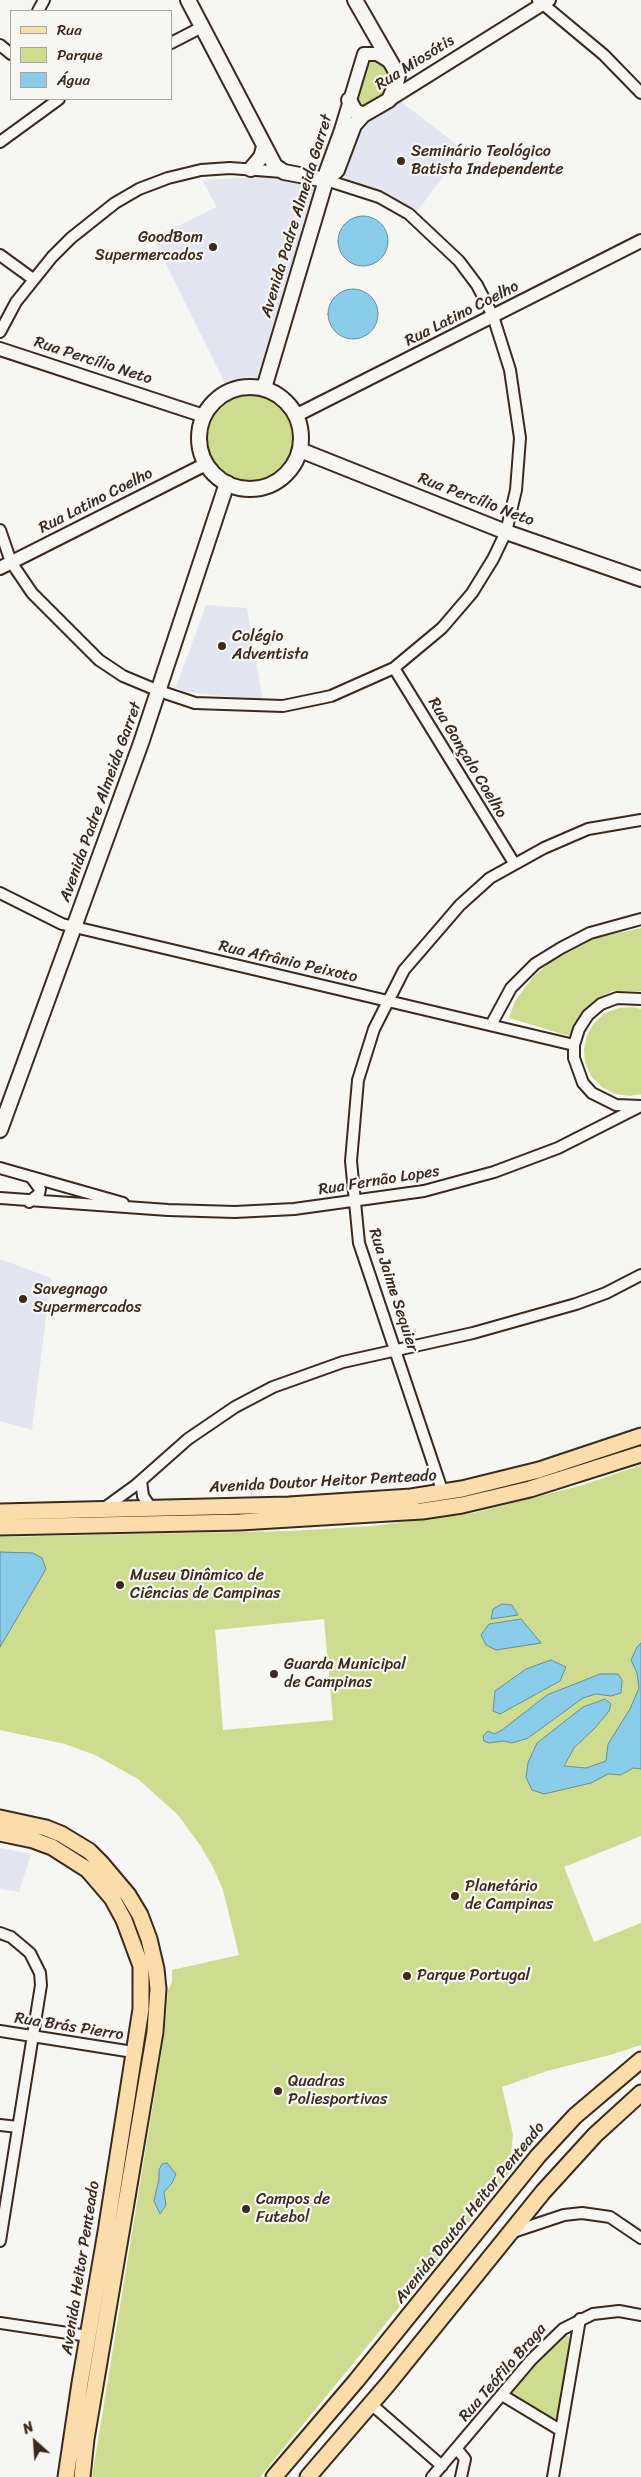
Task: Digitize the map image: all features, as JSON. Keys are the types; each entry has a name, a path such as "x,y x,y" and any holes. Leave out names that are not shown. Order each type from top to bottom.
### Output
{"main road":[{"path":"188,0 275,166 284,172 326,180"},
{"path":"355,0 398,75 394,92 388,100"},
{"path":"349,100 356,111 363,115"},
{"name":"Rua Miosótis","path":"326,180 337,170 354,125 363,115 388,100"},
{"path":"251,169 261,158 264,147"},
{"name":"Avenida Padre Almeida Garret","path":"264,388 326,180"},
{"path":"252,386 264,388 283,398 297,416 302,432 300,450 288,473 266,486 240,488 227,484 212,472 206,464 199,435 204,416 214,402 229,391 252,386"},
{"name":"Rua Percílio Neto","path":"300,450 506,532 641,579"},
{"name":"Avenida Padre Almeida Garret","path":"0,1130 159,692 227,484"},
{"name":"Avenida Doutor Heitor Penteado","path":"0,1512 297,1504 443,1493 548,1467 641,1436"},
{"name":"Avenida Doutor Heitor Penteado","path":"0,1528 240,1522 422,1511 462,1505 530,1489 641,1454"},
{"name":"Avenida Heitor Penteado","path":"0,1818 46,1828 74,1840 115,1877 128,1895 149,1939 156,1969 158,2007 82,2477"},
{"path":"0,1833 33,1840 71,1858 88,1870 112,1898 124,1920 140,1966 141,2009 132,2058"},
{"name":"Avenida Heitor Penteado","path":"66,2477 132,2058"},
{"name":"Avenida Doutor Heitor Penteado","path":"274,2477 339,2401 521,2178 575,2116 641,2060"},
{"path":"308,2477 371,2404 543,2192 595,2135 641,2093"},
{"path":"521,2178 527,2187 543,2192"}],"street":[{"path":"543,1 604,55 641,93"},
{"name":"Rua Miosótis","path":"388,100 543,1"},
{"path":"172,42 202,27"},
{"path":"0,45 10,53"},
{"name":"Avenida Padre Almeida Garret","path":"326,180 326,171 364,54 377,54 390,62"},
{"path":"398,75 407,83 415,83"},
{"path":"0,142 59,100"},
{"path":"0,332 16,302 33,279 71,238 115,203 139,189 168,178 201,170 251,169 284,172"},
{"path":"0,530 6,565 99,660 123,676 159,692 195,703 283,706 330,696 394,668 442,628 472,593 506,532 516,490 520,438 510,370 493,316 477,285 459,261 409,214 379,197 326,180"},
{"name":"Rua Latino Coelho","path":"297,416 641,242"},
{"path":"0,255 33,279"},
{"name":"Rua Percílio Neto","path":"0,349 204,416"},
{"name":"Rua Latino Coelho","path":"6,565 206,464"},
{"name":"Rua Gonçalo Coelho","path":"394,668 514,863"},
{"name":"Rua Jaime Sequier","path":"443,1493 359,1242 351,1161 358,1080 374,1029 404,970 460,906 490,878 514,863 588,829 641,820"},
{"name":"Rua Afrânio Peixoto","path":"0,894 62,924 574,1045"},
{"path":"491,1025 512,988 535,964 590,933 641,918"},
{"path":"641,999 617,998 602,1004 588,1014 579,1028 574,1045 577,1071 592,1093 616,1105 641,1106"},
{"name":"Rua Fernão Lopes","path":"0,1198 29,1202 235,1212 294,1209 424,1192 494,1172 558,1148 641,1106"},
{"name":"Rua Fernão Lopes","path":"0,1168 136,1207"},
{"path":"29,1202 39,1194 40,1188 31,1177"},
{"path":"58,1203 55,1192 62,1186"},
{"path":"103,1509 141,1481 188,1439 235,1407 265,1391 343,1362 473,1333 576,1304 606,1293 641,1276"},
{"path":"141,1481 143,1496 151,1508"},
{"path":"0,1933 11,1937 30,1953 40,1973 41,1985 1,2222 0,2240"},
{"name":"Rua Brás Pierro","path":"0,2031 33,2036 132,2058"},
{"path":"0,2125 18,2128"},
{"path":"499,2247 514,2230 564,2215 582,2213 610,2217 641,2238"},
{"name":"Rua Teófilo Braga","path":"432,2477 548,2341 580,2319 608,2311 641,2315"},
{"path":"553,2477 580,2319"},
{"path":"0,2323 88,2336"},
{"path":"502,2395 560,2430"},
{"path":"371,2404 442,2466"},
{"path":"457,2449 465,2458 461,2477"}],"shaded area":[{"name":"Seminário Teológico Batista Independente","path":"400,101 464,150 414,215 373,189 348,180 342,171 360,129"},
{"path":"277,176 322,183 263,385 252,383 227,387 153,238 217,207 202,180"},
{"name":"Colégio Adventista","path":"206,605 247,608 263,701 182,691 176,687"},
{"path":"0,1259 51,1278 32,1430 0,1421"},
{"path":"0,1848 31,1854 19,1892 0,1889"}],"green space":[{"path":"376,59 383,62 390,71 393,82 390,91 379,101 359,110 355,104 370,61"},
{"path":"251,393 268,397 282,406 291,420 295,437 291,454 282,468 268,477 251,481 234,477 220,468 211,454 207,437 211,420 220,406 234,397"},
{"path":"641,928 641,991 612,991 595,1000 582,1013 569,1036 509,1018 515,1001 534,976 549,963 596,938"},
{"path":"633,1007 641,1009 641,1094 630,1096 615,1094 602,1087 591,1076 585,1063 584,1049 587,1035 594,1023 605,1013 619,1008"},
{"name":"Parque Portugal","path":"641,1465 641,1836 564,1867 594,1942 641,1923 641,2045 547,2071 502,2087 513,2135 509,2173 260,2477 92,2477 165,2031 168,1990 172,1982 172,1970 239,1955 223,1890 213,1867 178,1815 138,1779 95,1755 65,1744 0,1730 0,1537 290,1531 372,1526 473,1513 583,1485","holes":["324,1619 333,1720 223,1730 215,1630"]},
{"path":"565,2334 569,2337 569,2348 559,2414 556,2418 550,2419 511,2396 511,2391 558,2337"}],"water":[{"path":"368,216 381,223 387,231 387,251 381,259 373,265 358,266 345,259 339,251 338,236 345,223 353,217"},
{"path":"358,289 371,296 377,304 377,324 371,332 363,338 348,339 335,332 329,324 328,309 335,296 343,290"},
{"path":"0,1552 33,1553 42,1558 46,1569 0,1647"},
{"path":"502,1604 512,1605 518,1615 491,1619 493,1609"},
{"path":"521,1619 541,1643 496,1650 486,1645 481,1635 489,1624"},
{"path":"641,1643 641,1769 633,1768 621,1775 608,1774 591,1783 544,1794 532,1790 526,1777 528,1763 537,1743 583,1707 605,1699 611,1704 609,1711 595,1728 574,1748 564,1766 586,1768 606,1761 608,1744 630,1709 639,1688 637,1673 631,1660"},
{"path":"551,1660 566,1667 560,1681 500,1714 493,1711 495,1691 526,1669"},
{"path":"600,1674 618,1674 622,1680 621,1693 611,1696 596,1694 583,1698 528,1738 512,1743 504,1741 489,1743 484,1741 483,1736 488,1731 494,1734 502,1730 547,1695"},
{"path":"167,2163 176,2174 172,2183 164,2192 166,2205 160,2214 154,2201 159,2170 162,2164"}],"place":[{"name":"Seminário Teológico Batista Independente","path":"401,161"},
{"name":"GoodBom Supermercados","path":"213,247"},
{"name":"Colégio Adventista","path":"222,646"},
{"name":"Savegnago Supermercados","path":"23,1299"},
{"name":"Museu Dinâmico de Ciências de Campinas","path":"120,1585"},
{"name":"Guarda Municipal de Campinas","path":"274,1674"},
{"name":"Planetário de Campinas","path":"455,1896"},
{"name":"Parque Portugal","path":"407,1976"},
{"name":"Quadras Poliesportivas","path":"278,2091"},
{"name":"Campos de Futebol","path":"246,2209"}]}
